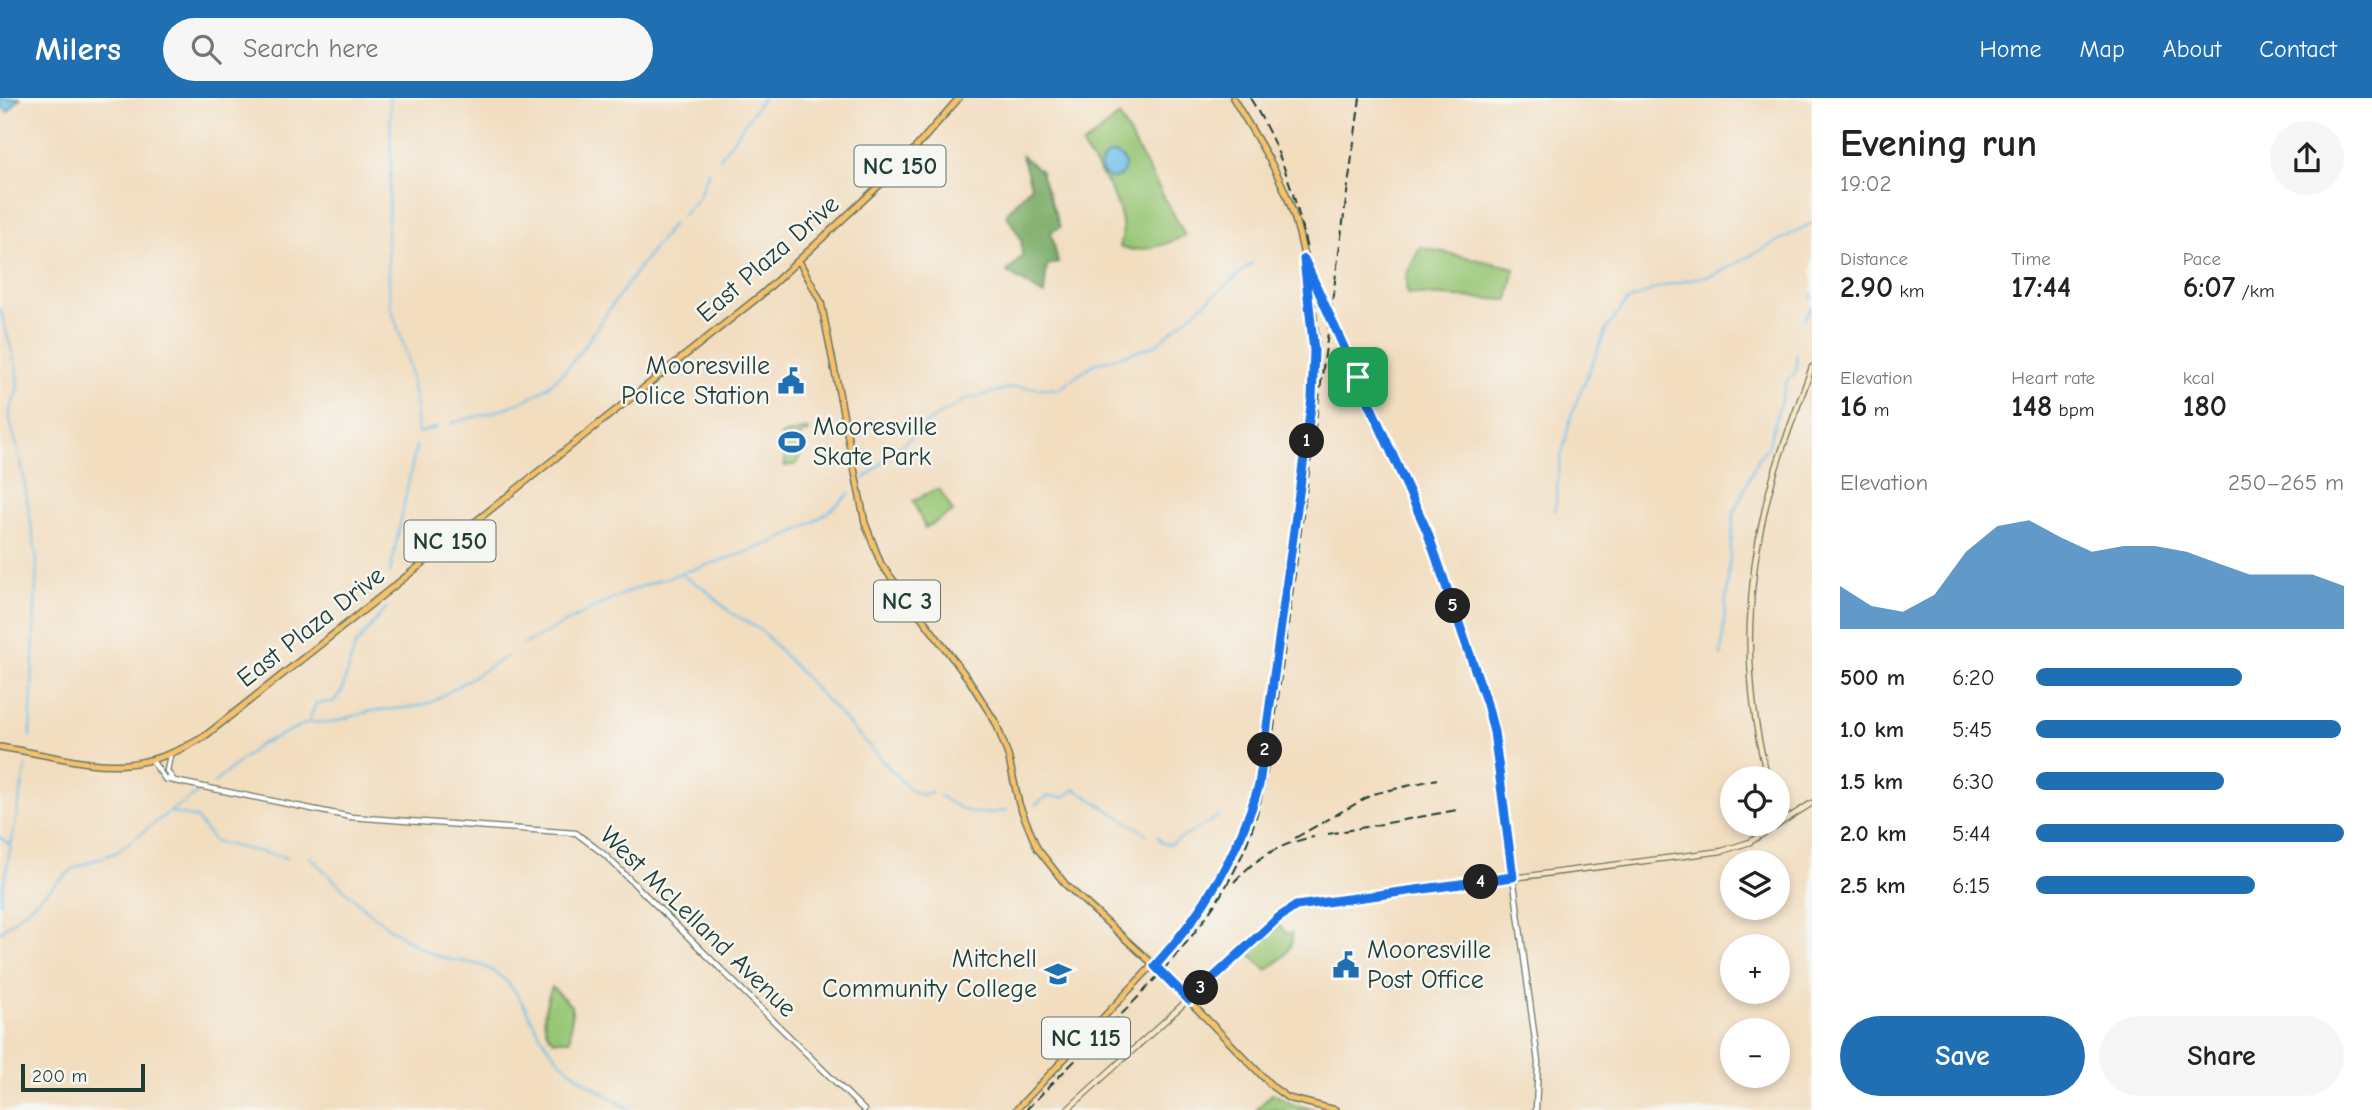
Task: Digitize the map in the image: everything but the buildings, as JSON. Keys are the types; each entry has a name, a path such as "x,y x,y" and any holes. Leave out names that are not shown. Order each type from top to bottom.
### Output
{"main road":[{"name":"East Plaza Drive","path":"153,762 210,732 799,261 897,169 960,98"},
{"name":"NC 115","path":"1016,1110 1155,966 1197,918 1213,893 1240,836 1259,785 1312,399 1314,351 1304,259 1291,207 1279,178 1233,98"},
{"name":"NC 3","path":"799,261 821,302 865,523 881,564 969,680 996,723 1026,827 1050,867 1155,966 1279,1092 1299,1101 1336,1110"},
{"path":"1766,766 1751,671 1750,622 1754,567 1773,476 1812,367"},
{"name":"NC 150","path":"0,747 97,765 153,762"},
{"path":"1790,817 1812,803"},
{"path":"1067,1110 1278,918 1296,906 1722,851 1759,836"}],"street":[{"path":"1304,259 1427,531 1487,704 1494,732 1538,1062 1536,1110"},
{"path":"170,755 167,771 175,781"},
{"name":"West McLelland Avenue","path":"153,762 162,777 175,781 358,818 430,825 564,830 576,833 606,855 864,1110"}],"green space":[{"path":"1119,116 1185,235 1144,249 1120,247 1123,234 1118,207 1106,181 1082,146"},
{"path":"1022,156 1040,170 1060,227 1051,232 1058,263 1047,265 1044,295 1007,272 1022,256 1021,239 1006,214 1031,186"},
{"path":"1420,247 1515,268 1508,300 1407,294 1406,276"},
{"name":"Mooresville Skate Park","path":"808,429 809,432 800,434 803,451 796,464 785,466 781,435"},
{"path":"936,489 940,490 953,512 925,528 913,501"},
{"path":"1279,925 1287,934 1292,933 1291,945 1281,959 1266,970 1248,952"},
{"path":"552,987 572,1007 570,1040 554,1040 546,1029 545,1008"},
{"path":"1273,1093 1292,1104 1317,1110 1256,1110"}],"water":[{"path":"0,98 20,98 8,112 0,106"},
{"path":"1113,154 1124,161 1125,166 1118,177 1113,178 1102,171 1101,166 1108,155"}],"waterway":[{"path":"390,98 391,165 387,236 390,304 407,356 416,401 418,433 438,427"},
{"path":"720,158 763,98"},
{"path":"683,215 698,198 709,171"},
{"path":"1555,511 1559,466 1572,413 1606,330 1626,302 1659,287 1716,274 1812,223"},
{"path":"451,423 516,404 548,387 576,358 673,224"},
{"path":"864,479 928,422 965,400 1014,387 1059,389 1094,364 1154,346 1252,263"},
{"path":"1812,293 1812,299"},
{"path":"1804,319 1812,307"},
{"path":"0,309 17,369 18,389 10,410 10,422 21,461 37,561 30,737"},
{"path":"1721,656 1734,512 1759,457 1768,446 1787,380 1797,368 1796,355"},
{"path":"390,573 416,446"},
{"path":"524,644 635,589 777,541 828,512 850,493"},
{"path":"680,574 704,588 730,612 762,631 909,789 921,795 932,792"},
{"path":"309,721 316,703 333,702 342,691 355,646 386,608"},
{"path":"214,783 259,745 309,722 329,723 371,711 415,707 432,702 507,656"},
{"path":"0,903 26,766"},
{"path":"1035,805 1048,796 1064,797 1075,789 1147,834"},
{"path":"0,932 74,868 117,852 198,793"},
{"path":"940,796 972,812 1007,810"},
{"path":"170,812 196,818 215,842 288,858"},
{"path":"1158,836 1162,843 1171,844 1219,816"},
{"path":"0,837 11,846"},
{"path":"310,857 368,911 417,946 443,958 483,966 500,976 515,991 541,1036 564,1065 631,1110"}],"railway":[{"path":"1250,98 1279,156 1300,218 1313,283 1319,348"},
{"path":"1026,1110 1136,999 1189,940 1230,879 1252,829 1266,778 1272,742 1360,98"},
{"path":"1295,838 1373,794 1437,779"},
{"path":"1328,834 1457,810"},
{"path":"1234,882 1270,852 1314,837"}],"place":[{"name":"Mooresville Police Station","path":"791,381"},
{"name":"Mooresville Skate Park","path":"792,442"},
{"name":"Mooresville Post Office","path":"1346,965"},
{"name":"Mitchell Community College","path":"1058,974"}],"route":[{"path":"1304,259 1358,377 1427,531 1492,720 1513,877 1296,906 1278,918 1189,1000 1155,966 1197,918 1213,893 1240,836 1259,785 1312,399 1314,351 1304,259"}]}
